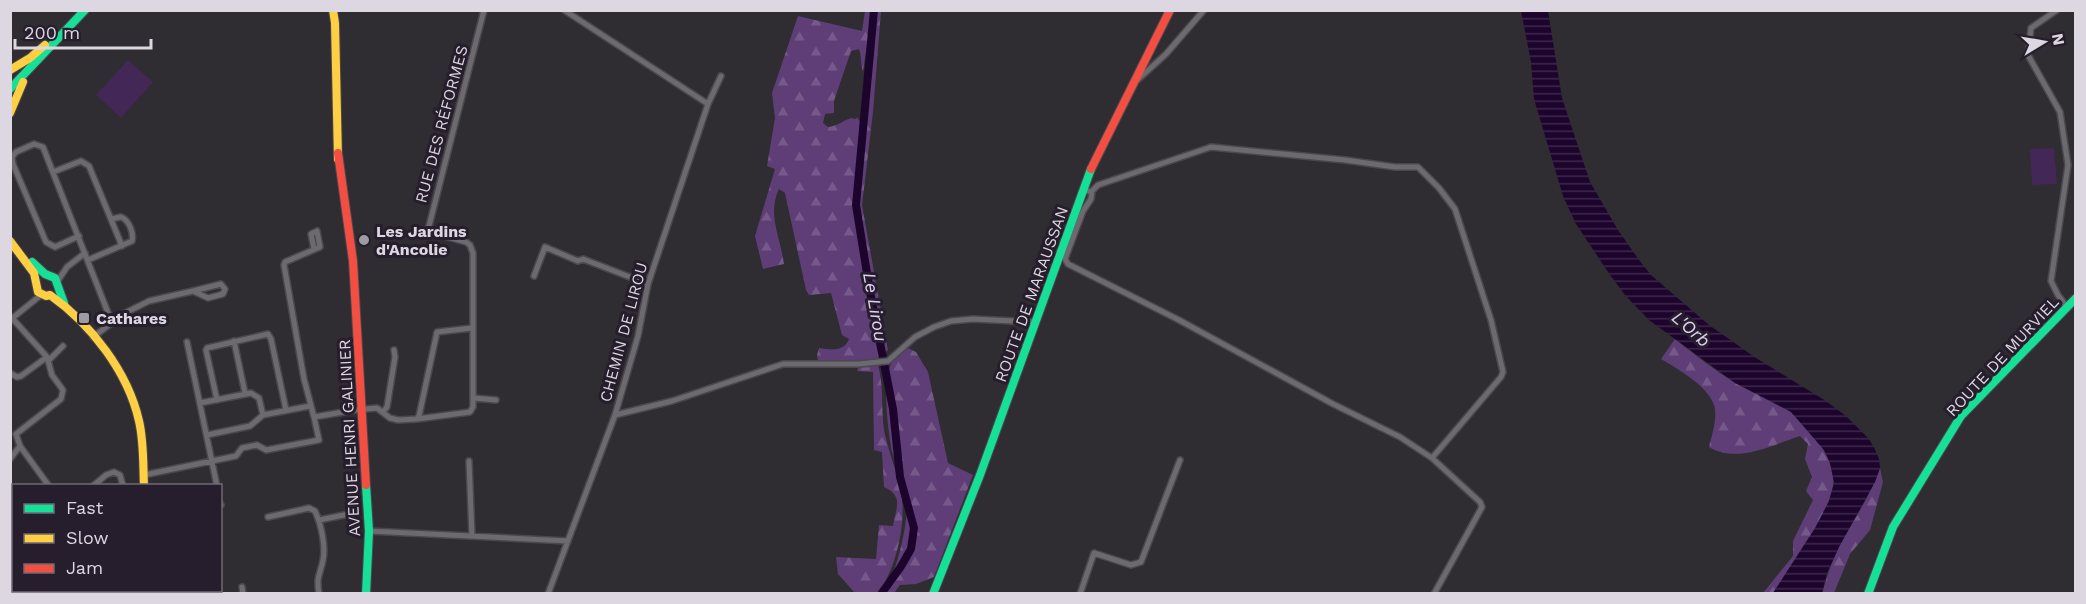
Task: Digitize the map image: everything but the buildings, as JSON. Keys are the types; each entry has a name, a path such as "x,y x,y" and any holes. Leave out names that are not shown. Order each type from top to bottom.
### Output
{"main road":[{"path":"10,84 78,10"},
{"path":"10,112 20,85 85,10"},
{"path":"333,10 335,23"},
{"path":"335,23 338,10"},
{"name":"ROUTE DE MARAUSSAN","path":"933,594 973,494 1083,189 1131,86 1170,10"},
{"name":"AVENUE HENRI GALINIER","path":"335,23 341,201 354,281 369,531 365,592"},
{"path":"10,89 63,35"},
{"path":"10,70 30,58 52,39"},
{"path":"10,235 38,270 53,279 68,309"},
{"path":"10,241 32,269 41,290 68,309 93,337 120,375 136,410 141,435 144,484"},
{"path":"41,290 54,293 53,279"},
{"path":"41,290 53,279"},
{"name":"ROUTE DE MURVIEL","path":"1868,594 1893,527 1961,416 2076,298"}],"street":[{"name":"RUE DES RÉFORMES","path":"474,398 472,248 466,242 433,233 429,226 484,10"},
{"path":"564,10 708,104"},
{"path":"1131,86 1166,54 1204,10"},
{"path":"2057,10 2031,28 2028,55 2060,112 2068,165 2051,281 2066,306"},
{"name":"CHEMIN DE LIROU","path":"548,594 615,415 638,336 648,284 708,104 721,76"},
{"path":"79,236 55,246 46,243 13,164 12,157 16,152 34,144 43,147 79,236 112,323"},
{"path":"1432,458 1502,377 1503,372 1491,320 1455,209 1439,188 1418,167 1395,167 1211,147 1098,185 1092,191 1091,199 1083,211 1065,259 1068,264 1179,320 1316,396 1400,437 1432,458 1480,502 1482,507 1434,594"},
{"path":"53,172 81,161 89,165 122,246"},
{"path":"1083,189 1092,191"},
{"path":"88,260 129,243 133,238 127,220 121,217 111,219"},
{"path":"534,276 545,247 578,261 583,259 648,284"},
{"path":"144,475 236,456 242,448 257,446 266,450 319,440 310,406 284,265 285,262 314,249"},
{"path":"53,279 85,253"},
{"path":"93,337 137,306 193,291 221,284 225,288 223,294 208,298 193,291"},
{"path":"41,290 11,319 48,358 52,375 63,390 61,399 16,434 20,446 48,484"},
{"path":"615,415 672,401 783,364 859,364 888,361 915,337 951,321 973,319 1036,322"},
{"path":"417,418 437,332 472,328"},
{"path":"217,400 207,348 265,334 270,336 286,410"},
{"path":"234,341 245,393"},
{"path":"187,342 217,484"},
{"path":"10,373 17,377 21,376 63,346"},
{"path":"383,412 387,407 395,357 394,350"},
{"path":"200,403 251,393 257,396 263,415"},
{"path":"314,417 377,408 390,418 399,420 470,412 474,398 495,400"},
{"path":"207,435 250,426 263,415 310,406"},
{"path":"10,459 20,446"},
{"path":"1080,594 1094,553 1131,565 1141,562 1180,459"},
{"path":"469,461 472,536"},
{"path":"95,484 105,475 114,472 120,475 122,484"},
{"path":"319,520 354,513 356,506"},
{"path":"268,517 309,508 315,511 319,520 324,557 316,580 319,594"},
{"path":"369,531 568,541"}],"shaded area":[{"path":"128,60 153,82 121,118 96,95"},
{"path":"2054,148 2057,184 2032,185 2030,149"}],"green space":[{"path":"865,11 872,11 863,71 859,49 851,51 834,101 834,113 825,114 823,123 828,127 857,117 860,122 854,205 880,354 879,359 866,361 818,361 819,348 840,348 849,339 842,335 831,293 809,295 806,290 785,193 779,189 774,216 784,264 763,269 755,236 775,169 767,166 775,118 772,93 798,16 862,31"},
{"path":"875,11 881,11 873,112 862,205 888,350 884,353 858,204 866,82"},
{"path":"1675,339 1704,362 1741,386 1778,403 1791,412 1814,435 1831,466 1833,486 1823,515 1808,542 1773,593 1763,593 1793,556 1793,541 1813,500 1806,491 1812,477 1805,459 1808,444 1800,436 1743,453 1731,454 1709,447 1715,415 1711,398 1692,379 1661,359"},
{"path":"906,347 916,352 928,372 948,463 973,475 934,577 916,584 900,585 894,593 883,594 893,573 902,544 907,501 906,491 890,443 887,419 887,379 893,360"},
{"path":"878,365 884,430 901,492 901,531 895,558 878,593 855,593 838,574 836,557 876,559 879,525 893,526 897,508 894,494 884,487 882,452 874,450 873,372 857,371 859,366"},
{"path":"1880,468 1883,482 1870,530 1850,554 1834,593 1822,594 1837,551"}],"water":[{"name":"L'Orb","path":"1521,11 1548,11 1562,98 1590,182 1618,230 1651,275 1709,325 1846,416 1874,447 1880,468 1875,482 1839,547 1827,573 1822,593 1773,593 1815,528 1829,501 1834,483 1830,463 1824,450 1791,412 1735,383 1649,320 1610,275 1576,224 1563,196 1534,99 1531,62"}],"waterway":[{"name":"Le Lirou","path":"874,10 856,205 893,409 900,477 914,528 911,549 881,594"}],"traffic: fast":[{"path":"10,89 85,10"},
{"path":"933,594 980,475 1091,169"},
{"path":"32,262 45,274 55,278 64,303"},
{"path":"1868,594 1893,527 1961,416 2076,298"},
{"path":"366,485 369,531 366,594"}],"traffic: slow":[{"path":"333,10 338,159"},
{"path":"10,70 30,58 45,45"},
{"path":"10,113 23,82"},
{"path":"10,241 34,273 38,292 46,296 50,295 80,320 106,350 117,367 134,403 141,429 144,484"}],"traffic: jam":[{"path":"1091,169 1170,10"},
{"path":"338,153 353,261 366,485"}],"place":[{"name":"Les Jardins d'Ancolie","path":"364,240"},
{"name":"Cathares","path":"84,318"}]}
